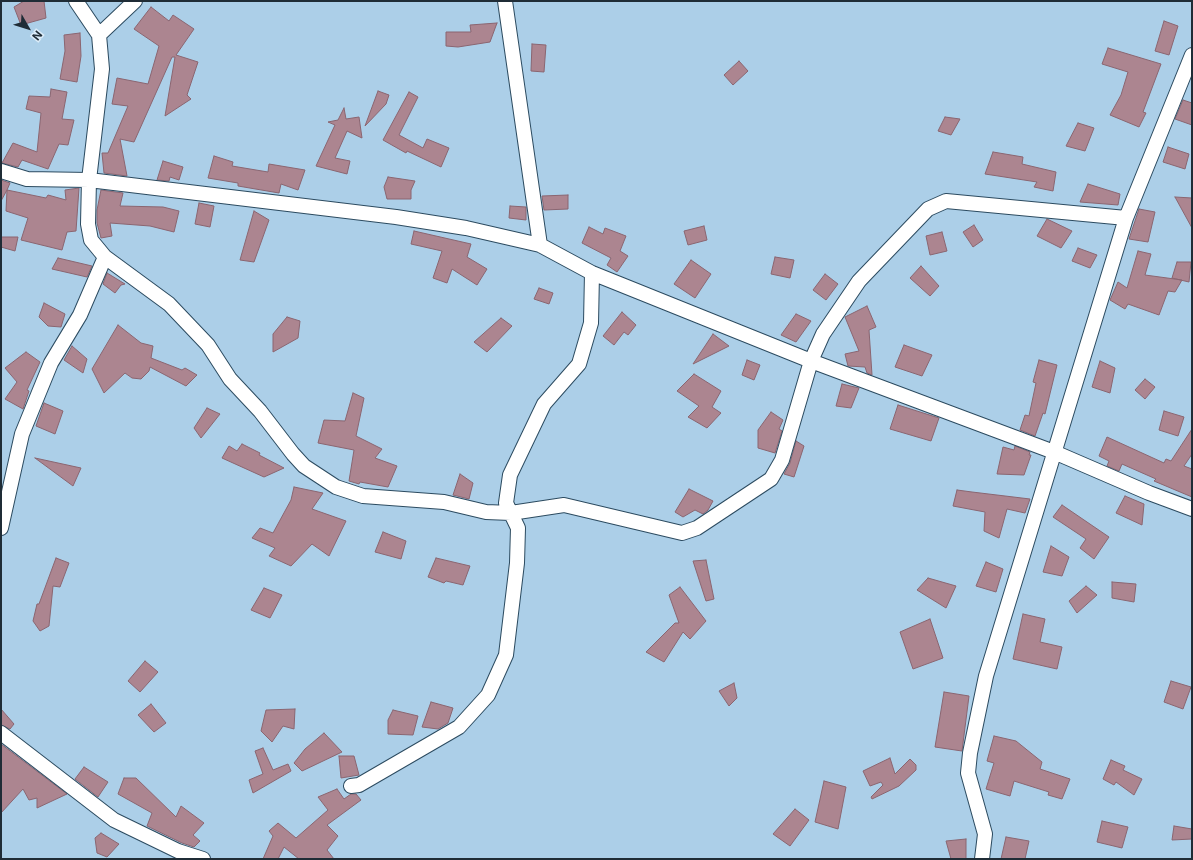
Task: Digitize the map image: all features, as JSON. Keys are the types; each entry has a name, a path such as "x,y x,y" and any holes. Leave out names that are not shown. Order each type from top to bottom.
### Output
{"street":[{"path":"76,1 99,35 102,69 90,180 88,224 91,240 105,257 169,304 208,345 230,379 260,411 304,466 336,487 363,496 444,502 486,512 511,513 564,505 682,532 697,528 771,479 782,460 811,361 823,334 859,281 928,209 946,201 1126,218"},
{"path":"99,35 135,1"},
{"path":"505,1 540,245"},
{"path":"982,859 985,834 968,772 970,752 986,676 1126,218 1192,55"},
{"path":"1,171 27,179 90,180 396,217 466,228 540,245 592,273 811,361 1054,452 1149,493 1192,509"},
{"path":"1,528 22,434 51,363 80,315 105,257"},
{"path":"351,786 360,785 459,727 488,694 506,655 517,563 518,528 506,503 510,475 544,404 579,364 591,323 592,273"},
{"path":"1,733 114,820 178,851 203,859"}],"building":[{"path":"24,1 44,1 46,18 21,25 14,7"},
{"path":"151,7 169,21 173,15 194,29 176,55 198,62 187,95 191,99 165,116 175,57 172,57 134,142 120,139 127,176 104,173 102,153 108,153 128,106 112,104 117,78 148,84 159,46 134,29"},
{"path":"1164,21 1178,26 1169,55 1155,51"},
{"path":"497,23 490,42 458,47 446,46 446,32 471,32 470,25"},
{"path":"80,33 81,56 77,82 60,79 65,51 64,35"},
{"path":"532,44 546,45 544,72 531,71"},
{"path":"1108,48 1161,64 1143,112 1146,113 1139,127 1110,115 1121,95 1128,72 1102,64"},
{"path":"739,61 748,71 733,85 724,75"},
{"path":"51,89 67,92 62,119 74,120 68,145 59,144 48,169 22,160 18,167 2,163 13,143 37,152 41,113 26,109 29,96 50,97"},
{"path":"378,91 389,95 386,104 365,126"},
{"path":"409,92 418,97 399,135 423,148 427,139 449,148 441,167 407,151 406,153 383,140"},
{"path":"1183,100 1192,103 1192,125 1175,119"},
{"path":"344,108 346,119 359,117 362,138 347,131 335,158 350,161 347,174 316,166 335,125 328,122 338,120"},
{"path":"945,117 960,119 951,135 938,131"},
{"path":"1078,123 1094,128 1085,151 1066,146"},
{"path":"1168,147 1189,154 1185,169 1163,162"},
{"path":"993,152 1023,157 1022,164 1056,172 1053,191 1034,187 1037,182 985,174"},
{"path":"214,156 233,162 232,166 268,172 269,164 305,170 298,190 281,184 279,193 238,186 238,183 208,178"},
{"path":"163,161 183,167 179,180 170,177 169,181 157,180"},
{"path":"388,177 415,181 411,190 411,199 387,199 384,187"},
{"path":"1,180 10,183 1,201"},
{"path":"1088,184 1120,194 1118,205 1080,202"},
{"path":"79,188 76,231 67,232 62,250 21,240 28,218 6,211 7,190 46,198 48,195 66,200 65,190"},
{"path":"101,190 123,193 120,206 163,207 179,211 174,232 150,226 110,223 112,236 101,238 97,223 97,210"},
{"path":"568,195 568,209 544,210 542,196"},
{"path":"1175,197 1192,198 1192,228"},
{"path":"199,203 214,206 210,227 195,224"},
{"path":"510,206 526,207 526,220 509,218"},
{"path":"1139,209 1155,212 1148,242 1129,239"},
{"path":"254,211 269,220 254,262 240,260"},
{"path":"1047,219 1072,231 1061,248 1037,236"},
{"path":"974,225 983,240 973,247 963,232"},
{"path":"704,226 707,240 688,245 684,231"},
{"path":"589,227 603,234 605,228 626,236 620,251 628,256 617,272 607,265 611,258 582,243"},
{"path":"414,231 471,244 467,257 487,269 477,285 452,269 447,283 433,278 442,251 411,244"},
{"path":"942,232 947,251 930,255 926,236"},
{"path":"1,237 18,237 15,251 1,247"},
{"path":"1078,248 1097,255 1090,268 1072,261"},
{"path":"1138,251 1151,254 1145,275 1182,280 1175,292 1168,291 1159,315 1128,304 1125,309 1110,300 1118,282 1127,288"},
{"path":"775,257 794,260 790,278 771,274"},
{"path":"58,258 92,266 87,277 52,269"},
{"path":"691,260 711,274 695,298 674,284"},
{"path":"1177,262 1191,262 1189,282 1172,278"},
{"path":"921,266 939,286 930,296 910,278"},
{"path":"107,273 125,284 121,285 115,293 103,284"},
{"path":"825,274 838,284 826,300 813,290"},
{"path":"539,288 553,293 549,304 534,299"},
{"path":"44,303 65,314 61,327 48,326 39,317"},
{"path":"867,306 876,327 869,330 872,375 867,373 865,367 848,366 845,354 859,351 845,317"},
{"path":"622,312 636,325 628,335 624,332 614,345 603,336"},
{"path":"796,314 811,321 796,342 781,335"},
{"path":"287,317 300,321 298,338 273,352 273,334"},
{"path":"501,318 512,326 487,352 474,342"},
{"path":"118,325 141,343 153,346 151,358 182,370 185,368 197,375 186,386 150,367 149,371 141,379 132,378 125,373 104,393 92,369"},
{"path":"713,334 729,346 693,364"},
{"path":"904,345 932,355 922,376 895,367"},
{"path":"72,346 87,359 83,373 64,360"},
{"path":"26,352 40,362 27,390 29,391 23,409 5,399 17,382 5,368"},
{"path":"747,360 760,365 754,380 742,375"},
{"path":"1039,360 1057,365 1045,414 1043,413 1035,436 1020,430 1025,415 1029,416 1036,383 1033,382"},
{"path":"1100,361 1115,368 1110,393 1092,387"},
{"path":"694,374 721,391 712,407 721,413 707,428 688,417 699,406 677,391"},
{"path":"1145,379 1155,387 1145,399 1135,390"},
{"path":"842,384 859,388 851,408 836,406"},
{"path":"353,393 364,398 356,436 382,449 375,458 397,466 388,487 360,482 359,484 349,481 354,450 318,443 324,420 345,421"},
{"path":"44,403 63,411 55,434 36,426"},
{"path":"898,405 939,418 931,441 890,429"},
{"path":"207,408 220,414 201,438 194,428"},
{"path":"1164,411 1184,417 1178,436 1159,430"},
{"path":"771,412 783,420 779,429 782,431 775,453 758,448 758,430"},
{"path":"1192,429 1192,454 1184,466 1192,469 1192,497 1154,481 1156,479 1122,464 1119,471 1107,466 1109,461 1099,456 1107,437 1164,463 1166,459 1171,461"},
{"path":"796,441 804,446 794,477 784,474 790,463"},
{"path":"242,444 284,468 264,477 222,458 229,446 237,451"},
{"path":"1015,446 1030,452 1029,455 1031,455 1024,475 997,474 1003,447 1014,450"},
{"path":"35,458 81,468 73,486"},
{"path":"460,474 473,483 469,499 453,495"},
{"path":"294,487 323,493 312,509 346,521 329,556 312,544 291,566 269,556 275,548 252,538 260,528 273,533 291,500"},
{"path":"689,489 713,501 708,510 703,514 695,510 683,517 675,512"},
{"path":"957,490 1030,499 1025,513 1007,509 999,538 984,531 985,512 953,506"},
{"path":"1125,496 1144,504 1142,525 1116,513"},
{"path":"1062,505 1109,537 1094,559 1080,548 1086,539 1053,517"},
{"path":"383,532 406,541 401,559 375,552"},
{"path":"1051,546 1069,557 1062,576 1043,572"},
{"path":"56,558 69,563 60,587 53,586 49,626 40,631 33,621 37,604 39,604"},
{"path":"436,558 470,566 463,585 446,581 444,583 428,577"},
{"path":"706,560 714,599 706,601 693,561"},
{"path":"986,562 1003,569 996,592 976,586"},
{"path":"928,578 956,586 946,608 917,590"},
{"path":"1112,582 1136,584 1134,602 1112,598"},
{"path":"1086,586 1097,595 1077,613 1069,601"},
{"path":"680,587 706,621 690,639 683,632 664,662 646,652 675,623 679,623 669,595"},
{"path":"264,588 282,595 270,618 251,610"},
{"path":"1023,614 1045,619 1040,642 1062,647 1057,669 1013,659"},
{"path":"930,619 943,658 913,669 900,632"},
{"path":"145,661 158,672 140,692 128,681"},
{"path":"1171,681 1191,687 1183,709 1164,702"},
{"path":"734,683 737,698 729,706 719,691"},
{"path":"944,692 969,696 962,751 935,747"},
{"path":"431,702 453,708 448,723 438,729 422,727"},
{"path":"151,704 166,723 154,732 138,715"},
{"path":"1,709 14,724 10,729 1,725"},
{"path":"295,709 294,729 283,726 272,742 261,731 266,710"},
{"path":"393,710 418,716 413,735 388,734 388,720"},
{"path":"324,733 342,752 302,771 294,763 305,749"},
{"path":"994,736 1016,741 1042,762 1040,769 1070,779 1062,799 1048,795 1049,792 1014,781 1010,796 986,789 994,763 987,761"},
{"path":"1,744 67,794 37,808 37,798 29,800 23,789 1,813"},
{"path":"263,748 273,770 288,764 291,771 253,793 249,780 263,774 255,751"},
{"path":"339,756 354,756 359,775 341,778"},
{"path":"890,758 895,774 910,759 916,765 916,770 899,786 872,799 871,797 883,785 881,782 870,786 863,771"},
{"path":"1111,760 1125,766 1123,770 1142,779 1134,795 1116,782 1114,785 1103,779"},
{"path":"84,767 108,782 98,797 75,779"},
{"path":"124,778 136,778 176,817 181,806 204,823 193,835 200,841 194,847 182,843 147,826 152,813 118,794"},
{"path":"824,781 846,787 838,829 815,822"},
{"path":"337,789 344,799 351,794 356,794 361,800 327,825 338,836 327,850 334,859 299,859 284,847 278,859 263,859 273,836 269,831 278,823 296,838 328,810 318,797"},
{"path":"795,809 809,820 790,846 773,834"},
{"path":"1102,821 1128,827 1122,848 1097,842"},
{"path":"1174,826 1192,829 1192,839 1172,840"},
{"path":"101,833 119,844 107,857 97,853 95,838"},
{"path":"1006,837 1029,841 1025,859 1001,859"},
{"path":"966,839 966,859 951,859 946,841"}]}
